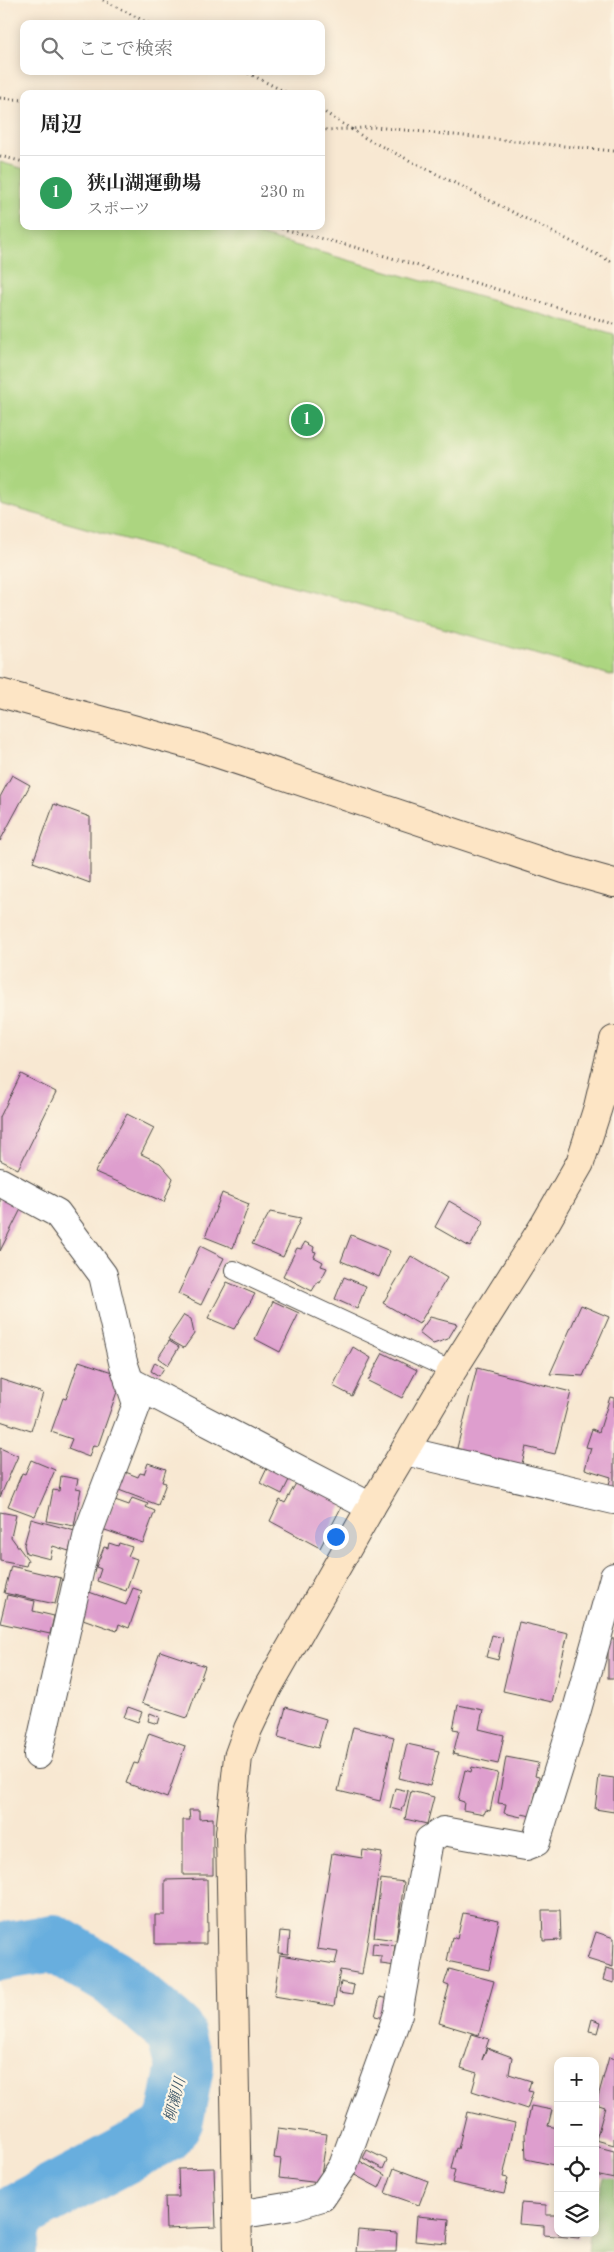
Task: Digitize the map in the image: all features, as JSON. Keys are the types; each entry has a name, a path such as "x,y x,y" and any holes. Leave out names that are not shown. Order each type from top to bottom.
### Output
{"street":[{"path":"0,693 195,746 564,869 614,883"},
{"path":"238,2252 230,1833 238,1757 248,1728 268,1686 371,1507 452,1372 545,1224 580,1163 598,1107 614,1040"},
{"path":"0,1182 57,1213 103,1275 123,1362 137,1404 88,1534 38,1755"},
{"path":"130,1381 371,1507"},
{"path":"405,1451 614,1500"},
{"path":"237,2215 292,2206 322,2197 343,2166 398,2014 429,1840 443,1831 526,1846 536,1842 576,1713 614,1577"}],"lane":[{"path":"234,1270 452,1372"}],"path":[{"path":"103,0 142,20"},
{"path":"252,75 281,90"},
{"path":"0,98 20,100"},
{"path":"325,113 367,140 614,263"},
{"path":"325,130 374,127 614,151"},
{"path":"0,156 20,161"},
{"path":"288,230 358,248 614,324"}],"green space":[{"path":"0,162 20,168 20,230 241,230 614,335 614,676 0,504"},
{"path":"610,2157 614,2157 614,2252 588,2252 590,2237 599,2237 599,2194"}],"building":[{"path":"12,775 30,785 0,841 0,797"},
{"path":"54,804 90,817 90,883 33,862"},
{"path":"21,1074 56,1092 18,1169 0,1160 0,1117"},
{"path":"127,1114 154,1128 141,1154 160,1163 173,1178 164,1202 95,1172"},
{"path":"222,1193 249,1204 233,1248 205,1237"},
{"path":"0,1196 22,1207 0,1251"},
{"path":"449,1201 484,1221 470,1247 435,1227"},
{"path":"270,1212 301,1218 283,1257 252,1244"},
{"path":"351,1235 390,1251 379,1277 341,1261"},
{"path":"305,1242 314,1247 313,1251 316,1252 314,1257 323,1262 321,1266 327,1268 320,1282 318,1281 312,1291 283,1276 297,1248 301,1249"},
{"path":"200,1246 224,1258 201,1305 178,1294"},
{"path":"411,1256 447,1278 419,1324 383,1303"},
{"path":"344,1277 366,1286 357,1309 335,1299"},
{"path":"227,1282 255,1294 234,1329 208,1318"},
{"path":"273,1301 299,1313 280,1352 255,1339"},
{"path":"581,1305 609,1317 583,1376 550,1374"},
{"path":"184,1315 191,1319 194,1334 184,1348 168,1339"},
{"path":"430,1317 457,1324 448,1339 433,1344 419,1333"},
{"path":"169,1341 179,1347 168,1365 158,1358"},
{"path":"353,1347 371,1358 352,1396 333,1386"},
{"path":"383,1353 417,1370 402,1398 368,1381"},
{"path":"79,1361 127,1377 119,1386 98,1446 93,1445 89,1457 68,1449 72,1439 51,1432 63,1398 66,1399"},
{"path":"155,1362 164,1368 159,1376 151,1371"},
{"path":"477,1368 571,1392 555,1454 526,1447 520,1472 455,1456"},
{"path":"0,1379 43,1393 31,1431 0,1421"},
{"path":"610,1397 614,1398 614,1490 608,1488 611,1477 585,1469 591,1448 586,1447 592,1429 599,1432"},
{"path":"0,1448 18,1456 0,1497"},
{"path":"31,1460 55,1470 35,1516 8,1506 22,1473 25,1474"},
{"path":"271,1460 294,1470 282,1494 260,1483"},
{"path":"148,1463 166,1469 162,1482 166,1483 158,1505 111,1487 118,1469 138,1477 140,1473 144,1474"},
{"path":"61,1476 78,1479 76,1488 81,1489 74,1526 47,1521 53,1490 59,1491"},
{"path":"300,1476 345,1500 320,1548 270,1521 280,1500 285,1503"},
{"path":"132,1498 148,1504 146,1507 155,1511 143,1543 102,1529 115,1500 129,1505"},
{"path":"0,1512 16,1515 11,1537 28,1560 26,1566 0,1561"},
{"path":"31,1519 75,1531 69,1551 53,1546 50,1559 26,1553 24,1545"},
{"path":"109,1543 118,1546 119,1543 132,1547 128,1556 137,1559 126,1591 97,1581 101,1569 96,1567 104,1547 108,1548"},
{"path":"11,1566 61,1578 55,1604 4,1593"},
{"path":"133,1588 142,1591 129,1628 119,1624 117,1631 80,1618 89,1592 126,1605"},
{"path":"7,1595 35,1601 33,1611 54,1616 50,1634 0,1623"},
{"path":"519,1622 568,1633 552,1702 503,1691"},
{"path":"492,1635 503,1638 498,1660 486,1657"},
{"path":"608,1639 614,1639 614,1678 608,1678"},
{"path":"160,1651 205,1666 187,1718 142,1703"},
{"path":"458,1705 483,1710 479,1729 504,1735 498,1764 453,1754 459,1730 453,1729"},
{"path":"128,1707 142,1712 138,1722 124,1717"},
{"path":"286,1707 326,1719 318,1748 278,1737"},
{"path":"150,1713 160,1717 158,1724 148,1721"},
{"path":"353,1727 394,1737 380,1801 338,1791"},
{"path":"149,1733 185,1746 167,1798 126,1783 134,1763 138,1764"},
{"path":"407,1744 439,1751 430,1786 399,1778"},
{"path":"506,1757 538,1763 535,1776 539,1777 531,1816 522,1814 521,1817 504,1813 506,1804 498,1803"},
{"path":"472,1767 498,1773 490,1811 486,1810 484,1814 463,1810 464,1802 458,1800 465,1770 471,1772"},
{"path":"599,1776 614,1778 614,1812 595,1809"},
{"path":"395,1788 408,1791 404,1807 402,1807 401,1811 390,1808"},
{"path":"411,1791 434,1797 427,1824 405,1819"},
{"path":"189,1810 199,1810 199,1819 213,1818 213,1875 183,1875 183,1820 190,1820"},
{"path":"363,1850 382,1853 362,1974 340,1970 334,2006 274,1996 280,1955 335,1964 338,1952 317,1949 332,1853 362,1858"},
{"path":"207,1879 208,1931 206,1931 206,1944 155,1944 155,1915 165,1915 165,1880"},
{"path":"381,1879 404,1882 396,1940 374,1937"},
{"path":"542,1910 560,1910 561,1940 543,1941"},
{"path":"463,1913 499,1920 489,1970 447,1961 452,1937 457,1939"},
{"path":"280,1931 290,1932 288,1954 278,1953"},
{"path":"596,1932 614,1938 613,1967 587,1959"},
{"path":"373,1943 395,1945 393,1961 396,1961 396,1966 381,1964 381,1956 372,1955"},
{"path":"606,1968 614,1970 614,1983 603,1980"},
{"path":"449,1969 494,1981 479,2035 439,2023 449,1986 444,1984"},
{"path":"341,1982 354,1985 352,1995 339,1993"},
{"path":"380,1997 390,1999 385,2018 375,2016"},
{"path":"592,2019 601,2022 598,2033 589,2031"},
{"path":"472,2034 489,2039 482,2060 487,2048 512,2057 509,2074 531,2081 528,2091 533,2092 527,2109 472,2091 477,2073 461,2068"},
{"path":"609,2057 614,2059 614,2145 599,2141 599,2129 605,2107 599,2105 599,2093"},
{"path":"531,2106 552,2110 548,2126 554,2127 554,2165 526,2159 525,2134"},
{"path":"467,2112 515,2123 503,2177 508,2178 504,2194 452,2183 455,2170 451,2169"},
{"path":"278,2128 327,2134 320,2183 279,2178 281,2159 274,2158"},
{"path":"599,2147 614,2151 614,2179 599,2176"},
{"path":"367,2150 387,2160 383,2169 363,2158"},
{"path":"358,2160 385,2175 379,2188 351,2173"},
{"path":"214,2168 216,2227 166,2229 165,2197 179,2197 178,2169"},
{"path":"394,2168 428,2181 419,2205 385,2193"},
{"path":"521,2203 546,2205 546,2215 554,2215 554,2236 544,2235 544,2226 519,2224"},
{"path":"417,2216 449,2219 447,2244 415,2241"},
{"path":"358,2230 397,2233 396,2252 356,2252"}],"waterway":[{"name":"柳瀬川","path":"0,1952 53,1943 113,1978 175,2031 185,2066 175,2119 166,2133 16,2213 7,2252"}],"place":[{"name":"狭山湖運動場","path":"307,420"}]}
